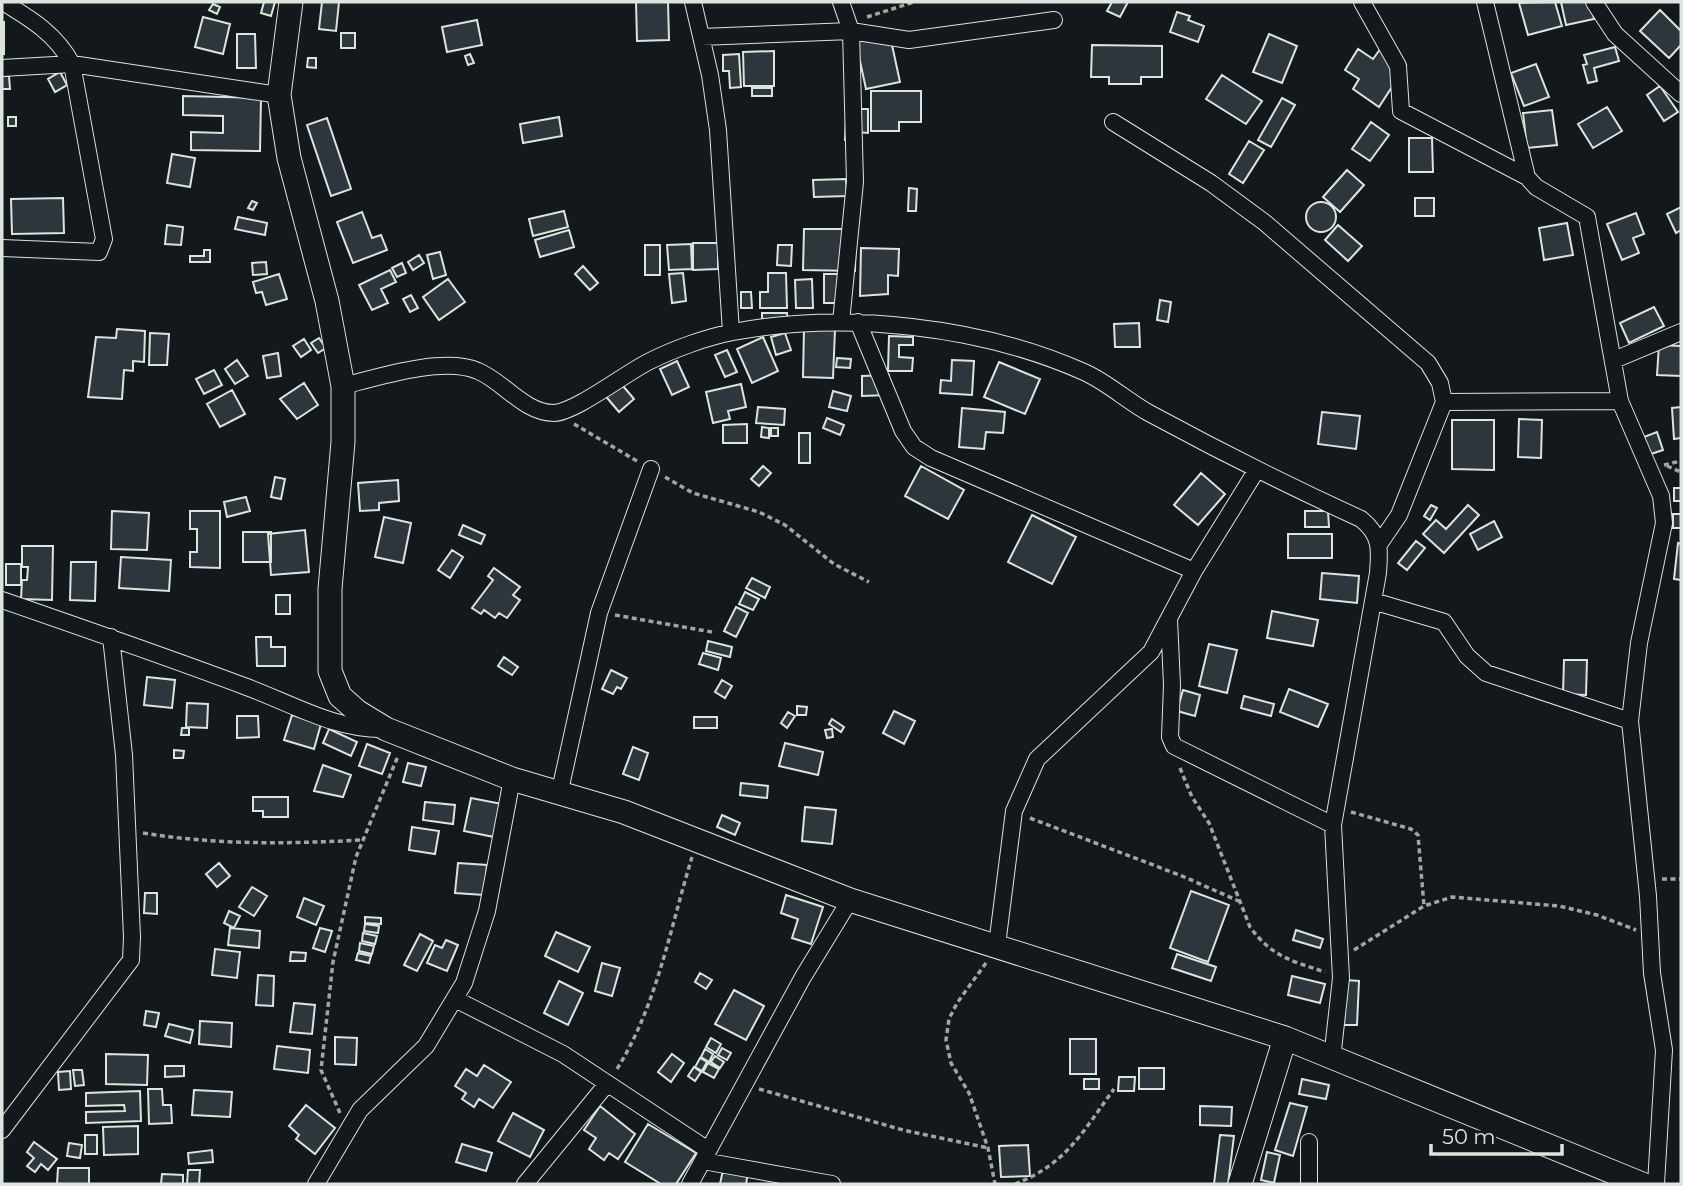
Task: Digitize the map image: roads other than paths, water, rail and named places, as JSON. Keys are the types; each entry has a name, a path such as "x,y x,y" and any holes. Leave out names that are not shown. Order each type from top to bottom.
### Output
{"street":[{"path":"2,248 99,252 104,239 72,64 61,44 36,22 3,2"},
{"path":"291,2 279,95 289,158 327,301 343,386 343,442 330,589 330,671 340,696 395,733 512,779 624,812 850,900 1285,1038 1642,1184"},
{"path":"692,2 718,130 731,332"},
{"path":"841,2 849,27 855,183 850,322 903,431 914,447 931,458 1194,571"},
{"path":"1362,2 1398,66 1401,111 1527,177 1536,187 1587,217 1620,401 1661,496 1664,523 1639,643 1630,721 1650,936 1664,1050 1656,1184"},
{"path":"1485,2 1527,177"},
{"path":"1594,2 1615,34 1681,94"},
{"path":"701,37 849,27 909,40 1054,20"},
{"path":"2,68 72,64 279,95"},
{"path":"1114,122 1211,183 1264,222 1428,363 1440,383 1444,402 1399,516 1380,543 1373,601 1335,807 1333,825 1340,978 1332,1059"},
{"path":"343,386 448,366 475,369 498,380 530,407 554,413 573,406 651,360 731,332 850,322 970,338 1021,349 1086,372 1146,411 1256,471 1361,519 1373,529 1380,543"},
{"path":"1614,360 1681,332"},
{"path":"1444,402 1620,401"},
{"path":"559,794 599,613 651,468"},
{"path":"997,945 1014,811 1037,759 1151,652 1194,571 1256,471"},
{"path":"2,600 111,637 337,724 395,733"},
{"path":"1373,601 1444,622 1466,656 1486,673 1630,721"},
{"path":"1169,618 1172,685 1170,737 1174,746 1333,825"},
{"path":"2,1130 131,960 124,755 111,637"},
{"path":"316,1184 360,1110 426,1046 464,983 487,911 512,779"},
{"path":"690,1184 743,1085 850,900"},
{"path":"456,999 563,1054 705,1155 832,1184"},
{"path":"1240,1184 1285,1038"},
{"path":"525,1184 607,1085"},
{"path":"1308,1142 1309,1184"}]}
